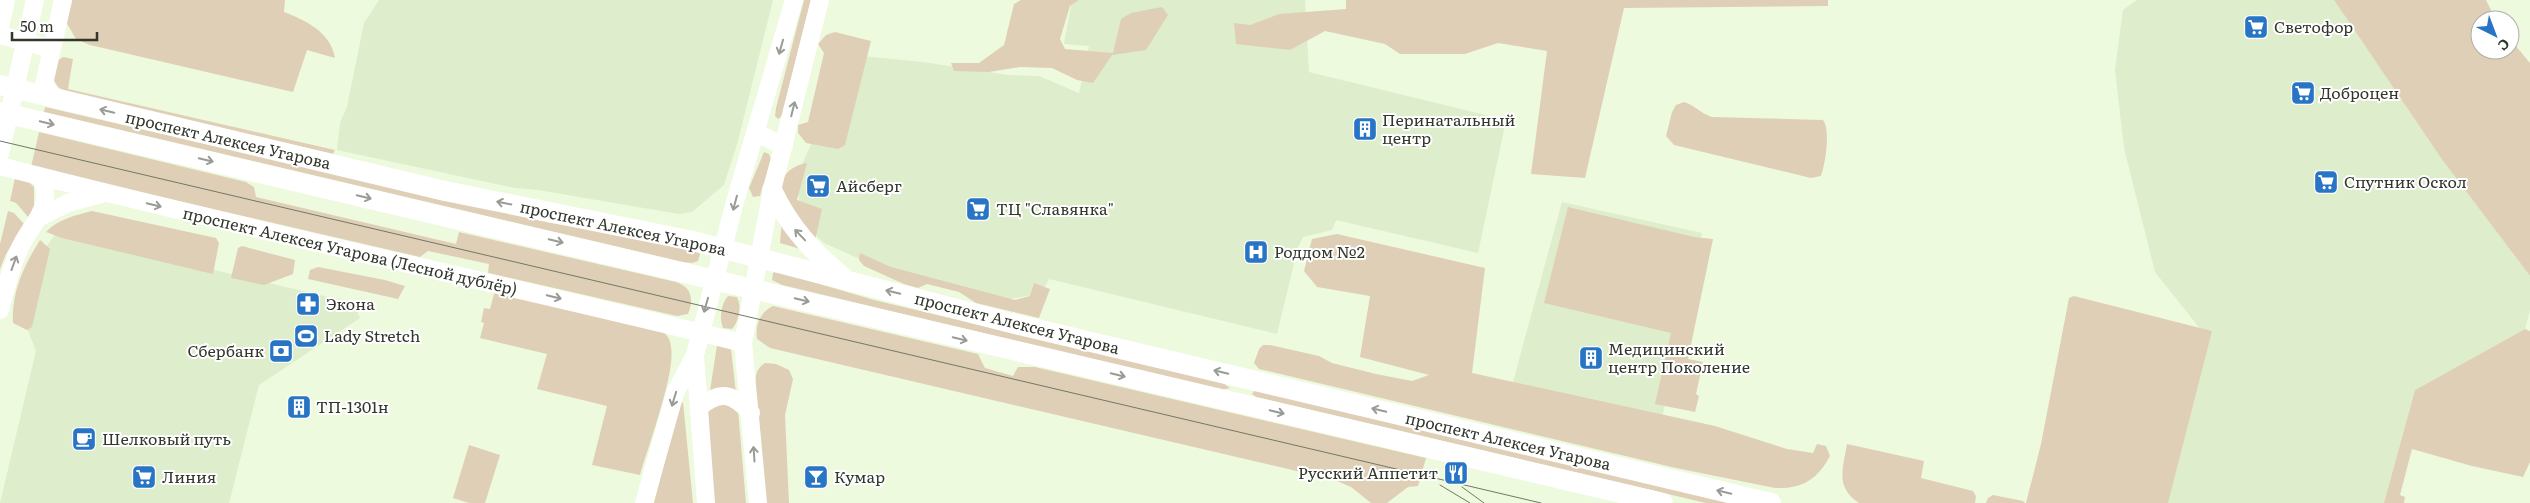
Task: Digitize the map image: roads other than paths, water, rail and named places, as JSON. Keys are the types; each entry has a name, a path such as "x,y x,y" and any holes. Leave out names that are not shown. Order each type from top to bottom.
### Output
{"main road":[{"path":"0,27 6,0"},
{"path":"0,154 35,0"},
{"path":"55,99 44,84 63,0"},
{"path":"644,503 675,392 695,355 714,279 794,0"},
{"path":"758,503 743,343 755,289 772,190 820,0"},
{"path":"0,35 51,49"},
{"name":"проспект Алексея Угарова","path":"0,85 445,191 723,248 1015,324 1772,503"},
{"name":"проспект Алексея Угарова","path":"0,112 1663,503"},
{"path":"756,134 784,146"},
{"name":"проспект Алексея Угарова (Лесной дублёр)","path":"0,166 237,226 438,270 743,343"},
{"path":"0,310 7,282 19,249 40,217 46,201 46,188 41,177"},
{"path":"772,190 795,232 848,281"},
{"path":"40,217 68,203 106,193"},
{"path":"695,355 706,503"},
{"path":"1239,403 1245,378"},
{"path":"699,407 713,396 728,396 742,404 751,413"}],"tram line":[{"path":"0,141 1541,503"},
{"path":"1440,485 1470,503"},
{"path":"1462,487 1484,503"}],"place":[{"name":"Светофор","path":"2256,27"},
{"name":"Доброцен","path":"2303,93"},
{"name":"Перинатальный центр","path":"1365,129"},
{"name":"Спутник Оскол","path":"2326,182"},
{"name":"Айсберг","path":"818,186"},
{"name":"ТЦ \"Славянка\"","path":"978,209"},
{"name":"Роддом №2","path":"1256,252"},
{"name":"Экона","path":"308,304"},
{"name":"Lady Stretch","path":"306,336"},
{"name":"Сбербанк","path":"281,351"},
{"name":"Медицинский центр Поколение","path":"1591,358"},
{"name":"ТП-1301н","path":"299,407"},
{"name":"Шелковый путь","path":"84,439"},
{"name":"Русский Аппетит","path":"1456,473"},
{"name":"Линия","path":"144,477"},
{"name":"Кумар","path":"816,477"}]}
